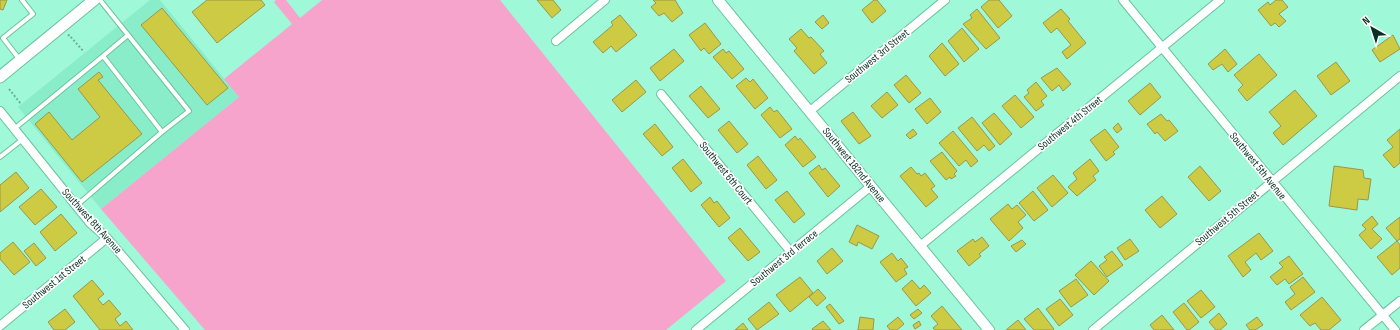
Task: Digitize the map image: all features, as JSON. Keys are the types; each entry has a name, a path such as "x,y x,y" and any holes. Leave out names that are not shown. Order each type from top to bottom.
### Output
{"main road":[{"path":"0,77 88,3"}],"street":[{"path":"556,41 605,0"},
{"name":"Southwest 182nd Avenue","path":"718,0 988,330"},
{"name":"Southwest 3rd Street","path":"810,111 945,0"},
{"name":"Southwest 5th Avenue","path":"1122,0 1271,182 1396,330"},
{"name":"Southwest 4th Street","path":"920,246 1220,0"},
{"name":"Southwest 5th Street","path":"1093,330 1400,76"},
{"name":"Southwest 6th Court","path":"661,94 791,252"},
{"name":"Southwest 8th Avenue","path":"0,111 90,223 107,238 185,330"},
{"name":"Southwest 3rd Terrace","path":"696,330 871,186"},
{"name":"Southwest 1st Street","path":"0,326 107,238"},
{"path":"1364,330 1400,301"}],"lane":[{"path":"21,60 4,38 33,14 22,0"},
{"path":"76,206 162,132 189,111 100,0"},
{"path":"14,128 128,35"},
{"path":"103,56 162,132"},
{"path":"0,157 23,139"}],"path":[{"path":"64,39 69,35 84,52"},
{"path":"9,89 20,104"}],"shaded area":[{"path":"150,0 160,0 239,97 101,209 18,107"},
{"path":"276,0 286,0 300,18 322,0 500,0 726,281 666,330 205,330 101,209 239,97 224,79 292,24 274,2"}],"building":[{"path":"0,0 7,0 3,10 0,9"},
{"path":"207,0 261,0 265,5 217,43 192,12"},
{"path":"537,0 553,0 561,10 552,18"},
{"path":"653,0 675,0 683,13 672,22 664,13 659,16 651,7 656,3"},
{"path":"874,0 877,0 886,11 872,23 862,10"},
{"path":"989,0 999,0 1012,16 998,28 981,7"},
{"path":"1276,0 1282,0 1288,7 1279,14 1286,21 1279,27 1275,23 1271,26 1258,10 1268,2 1270,5"},
{"path":"162,8 228,88 207,105 141,25"},
{"path":"977,9 1000,38 986,49 963,24 972,18 970,15"},
{"path":"1061,9 1070,19 1068,21 1086,43 1067,59 1062,52 1071,45 1057,28 1051,33 1043,23"},
{"path":"620,15 637,35 616,52 611,46 603,53 593,42 613,25 611,22"},
{"path":"823,15 829,23 822,29 815,22"},
{"path":"705,23 721,44 709,54 704,48 701,51 689,35"},
{"path":"962,28 979,49 964,62 948,41"},
{"path":"801,29 824,51 820,54 827,63 814,74 794,51 797,48 789,39"},
{"path":"1393,35 1400,49 1380,62 1372,50"},
{"path":"942,43 959,64 945,76 929,56"},
{"path":"674,49 684,61 660,81 650,68"},
{"path":"723,49 726,53 729,51 744,69 732,79 713,57"},
{"path":"1225,49 1237,64 1228,72 1222,64 1213,70 1208,64"},
{"path":"1259,54 1277,75 1247,101 1238,90 1243,85 1234,75"},
{"path":"1336,62 1350,81 1331,95 1317,76"},
{"path":"1057,68 1071,84 1063,91 1059,85 1052,91 1041,78"},
{"path":"99,72 103,77 98,80 142,134 82,182 35,124 49,112 72,140 100,117 78,89"},
{"path":"906,75 921,93 909,103 894,85"},
{"path":"746,78 750,82 753,79 768,98 755,109 736,86"},
{"path":"636,80 646,92 622,112 612,100"},
{"path":"1036,82 1047,96 1041,101 1044,105 1036,111 1024,97 1029,93 1027,90"},
{"path":"1150,83 1161,97 1140,115 1128,101"},
{"path":"701,86 720,109 708,118 689,96"},
{"path":"1295,90 1317,116 1283,145 1273,133 1281,126 1269,112"},
{"path":"887,92 898,105 882,118 871,106"},
{"path":"1015,95 1034,117 1021,128 1002,106"},
{"path":"930,98 941,112 927,124 915,109"},
{"path":"770,107 774,112 777,110 792,129 780,138 761,115"},
{"path":"853,112 871,136 859,144 841,121"},
{"path":"994,113 1012,134 1000,145 982,123"},
{"path":"1161,114 1167,121 1169,120 1178,131 1165,141 1157,132 1155,134 1147,124"},
{"path":"972,117 995,146 989,151 984,145 977,151 958,128"},
{"path":"729,121 748,144 737,153 718,130"},
{"path":"1118,123 1122,129 1117,133 1113,128"},
{"path":"655,124 673,147 662,156 643,134"},
{"path":"913,129 917,134 910,139 906,135"},
{"path":"1105,129 1119,147 1113,152 1115,154 1106,161 1090,140"},
{"path":"1400,129 1400,163 1394,168 1383,155 1393,147 1387,140"},
{"path":"953,131 978,161 971,167 966,160 959,166 939,143"},
{"path":"795,136 798,140 800,138 816,157 803,167 785,145"},
{"path":"942,152 957,171 954,174 956,176 951,179 950,177 946,180 930,161"},
{"path":"758,156 777,180 766,189 747,165"},
{"path":"683,159 702,183 691,192 672,168"},
{"path":"1090,159 1099,171 1093,176 1096,180 1077,196 1068,187 1077,179 1073,173"},
{"path":"819,165 822,170 825,168 840,186 828,197 809,173"},
{"path":"1200,166 1221,191 1209,201 1188,177"},
{"path":"1334,166 1363,170 1364,178 1371,179 1368,200 1358,199 1357,210 1329,206"},
{"path":"911,167 921,176 925,173 935,186 931,189 938,197 926,207 900,176"},
{"path":"16,172 29,188 0,212 0,185"},
{"path":"1053,175 1068,193 1052,207 1037,188"},
{"path":"41,189 57,207 35,225 19,207"},
{"path":"787,191 805,214 794,223 775,200"},
{"path":"1033,191 1048,210 1034,221 1019,203"},
{"path":"1162,196 1177,214 1160,228 1145,210"},
{"path":"710,197 714,203 717,201 730,218 719,227 701,205"},
{"path":"1008,204 1012,209 1017,205 1026,215 1018,222 1023,228 1009,241 990,219"},
{"path":"61,214 77,233 55,251 40,232"},
{"path":"1372,216 1378,224 1372,229 1382,239 1371,249 1359,235 1366,229 1362,225"},
{"path":"1400,217 1400,239 1397,241 1386,228"},
{"path":"857,225 879,236 872,249 858,242 857,246 849,242"},
{"path":"740,228 760,252 748,261 728,238"},
{"path":"1259,233 1273,251 1261,260 1256,253 1245,262 1251,270 1243,277 1228,256"},
{"path":"982,237 989,246 979,254 981,256 969,266 957,251 973,239 975,242"},
{"path":"1130,239 1139,251 1125,260 1117,248"},
{"path":"1022,240 1026,244 1016,252 1011,246"},
{"path":"1397,241 1400,245 1400,268 1392,275 1377,257"},
{"path":"13,242 30,262 14,275 0,259 0,253"},
{"path":"34,243 46,258 36,266 24,251"},
{"path":"832,248 843,261 827,274 817,261"},
{"path":"1112,251 1123,265 1107,277 1099,266 1107,260 1104,257"},
{"path":"892,253 898,261 901,258 908,267 904,269 907,274 896,282 880,262"},
{"path":"1289,256 1303,274 1289,284 1285,279 1277,285 1270,277 1283,267 1279,263"},
{"path":"1091,261 1109,281 1094,295 1075,275"},
{"path":"800,277 813,293 790,312 776,295"},
{"path":"1303,277 1315,292 1291,310 1285,302 1295,294 1290,287"},
{"path":"1076,279 1088,295 1071,307 1059,291"},
{"path":"92,280 104,294 98,299 103,305 109,300 121,314 115,319 120,326 126,321 133,330 100,330 73,296"},
{"path":"912,280 920,289 924,285 931,293 916,306 902,289"},
{"path":"818,289 826,298 817,306 809,297"},
{"path":"1201,290 1215,307 1201,318 1187,301"},
{"path":"1322,297 1341,320 1329,330 1321,330 1315,323 1310,326 1300,315"},
{"path":"1060,299 1073,315 1059,326 1046,309"},
{"path":"769,302 779,314 757,330 748,319"},
{"path":"1184,303 1199,322 1189,330 1187,330 1173,312"},
{"path":"830,304 844,321 839,324 826,307"},
{"path":"942,306 962,330 935,330 933,328 938,324 931,316"},
{"path":"1038,308 1054,329 1053,330 1034,330 1024,319"},
{"path":"65,309 75,322 65,330 54,330 48,322"},
{"path":"918,309 922,313 914,319 910,315"},
{"path":"1219,313 1227,324 1220,330 1216,330 1209,322"},
{"path":"1162,315 1174,330 1154,330 1150,325"},
{"path":"860,317 874,319 873,330 858,330"},
{"path":"898,317 904,324 897,330 890,330 887,326"},
{"path":"1257,317 1263,325 1255,330 1250,330 1246,325"},
{"path":"1018,320 1026,330 1006,330"},
{"path":"823,321 831,330 812,329"},
{"path":"919,321 921,325 915,329 913,325"},
{"path":"743,323 748,330 735,330"}]}
